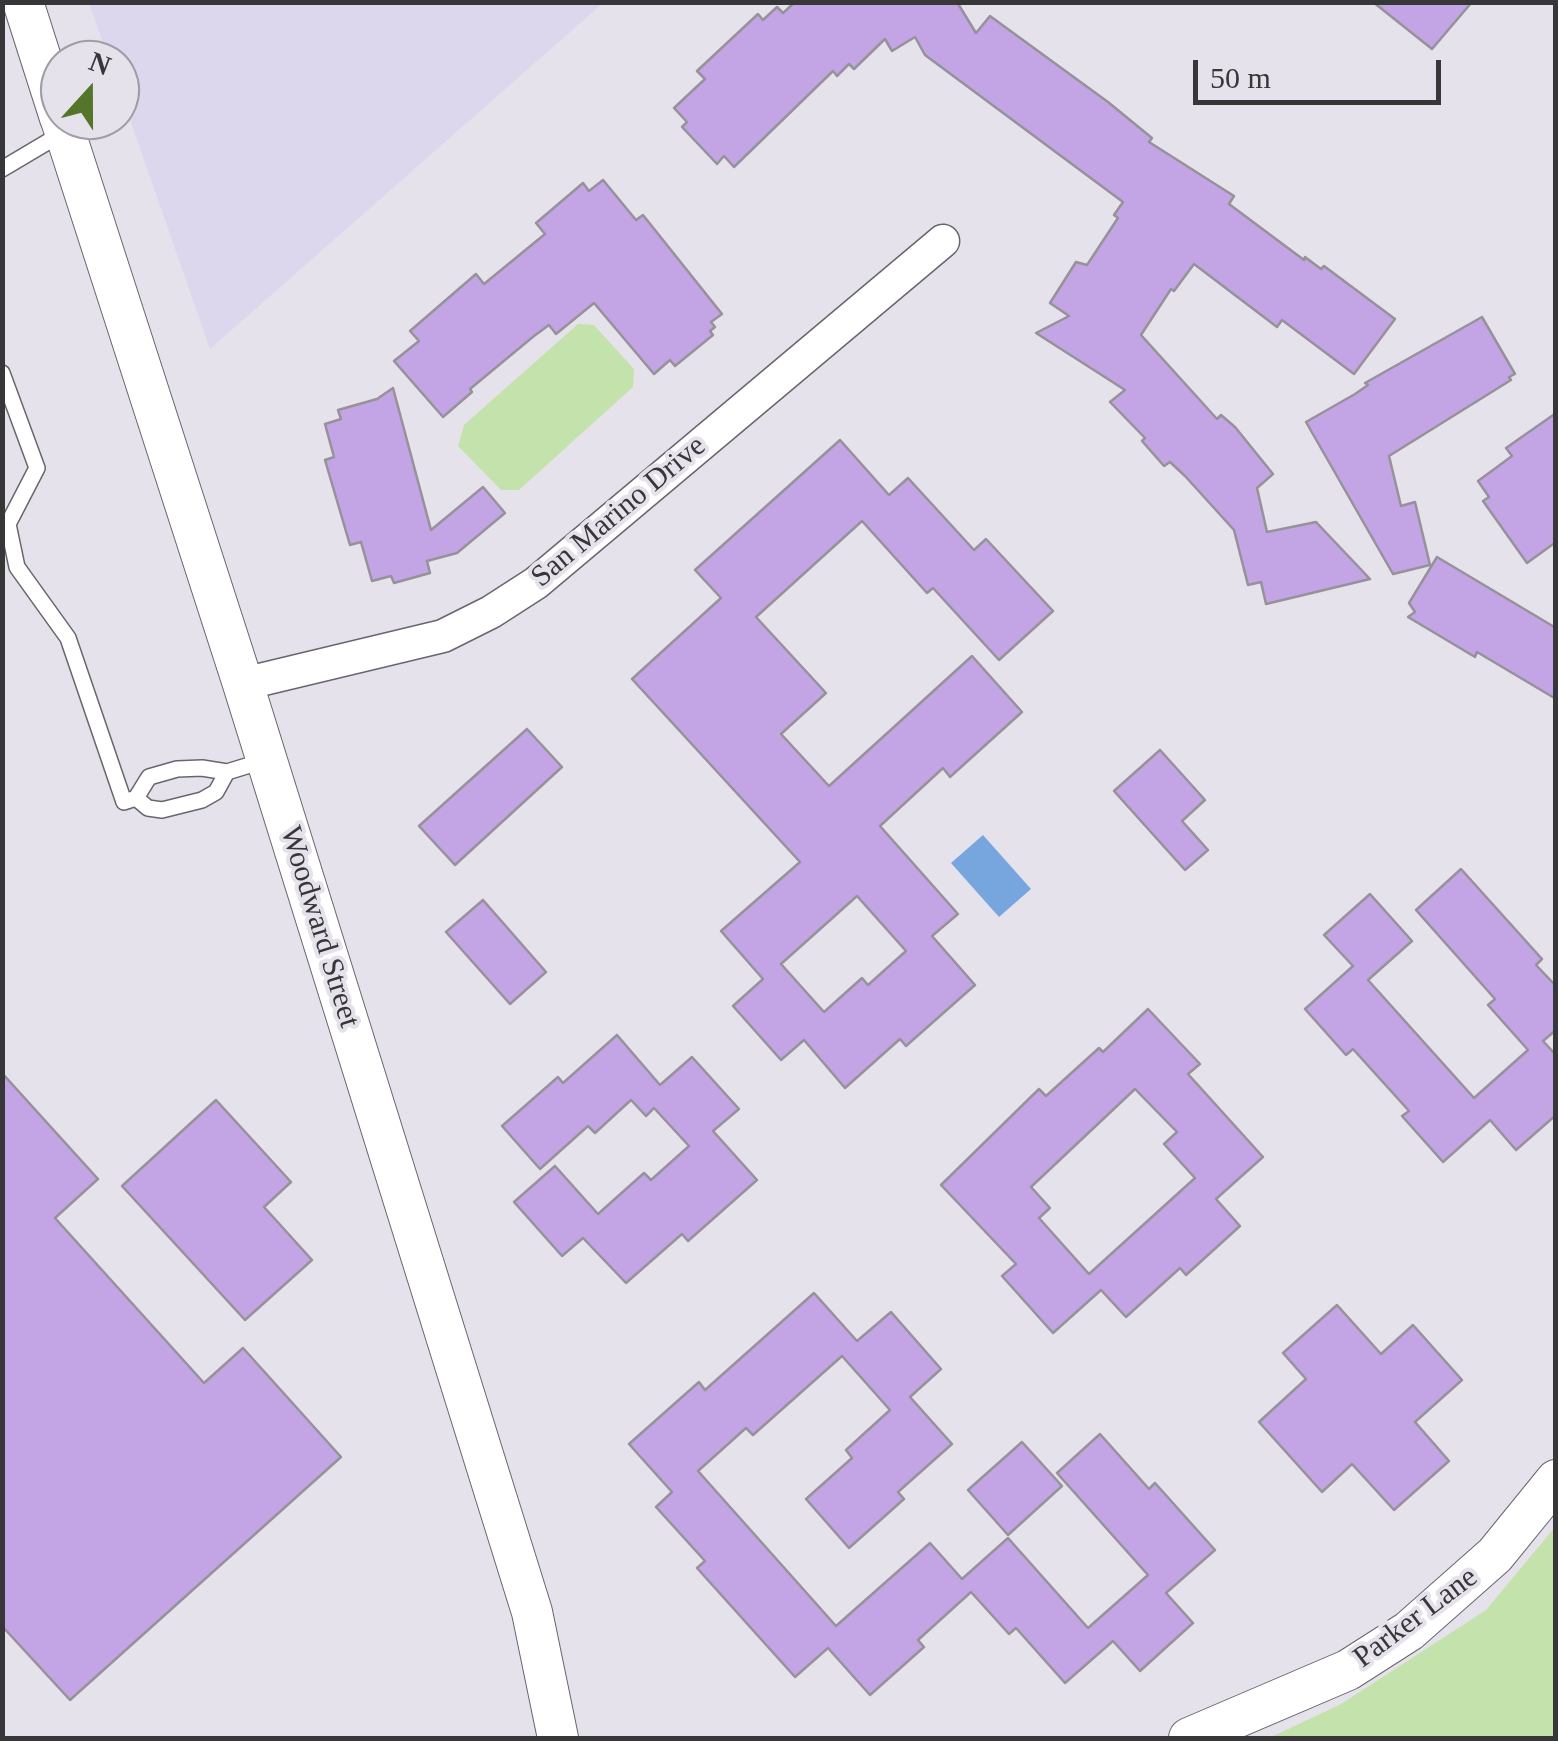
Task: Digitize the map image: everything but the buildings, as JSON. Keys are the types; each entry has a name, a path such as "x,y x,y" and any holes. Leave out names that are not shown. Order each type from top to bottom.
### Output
{"street":[{"name":"Woodward Street","path":"23,2 40,55"},
{"name":"Woodward Street","path":"67,140 243,684 532,1612 558,1738"},
{"name":"San Marino Drive","path":"243,684 443,636 492,612 536,583 942,241"},
{"name":"Parker Lane","path":"1212,1734 1348,1670 1409,1631 1496,1555 1556,1480"}],"lane":[{"path":"2,169 40,140"},
{"path":"2,373 37,468 7,514 17,567 68,638 124,802 136,798 149,777 177,769 227,772 266,760"},
{"path":"136,798 148,808 162,810 202,800 216,792 227,772"}],"shaded area":[{"path":"89,2 603,3 210,349 137,140 140,40 102,40"}],"green space":[{"path":"578,324 594,325 634,369 633,387 519,490 501,490 458,446 464,425"},
{"path":"1555,1527 1555,1738 1269,1738 1341,1704 1486,1610"}],"water":[{"path":"983,835 1031,889 999,917 951,863"}]}
